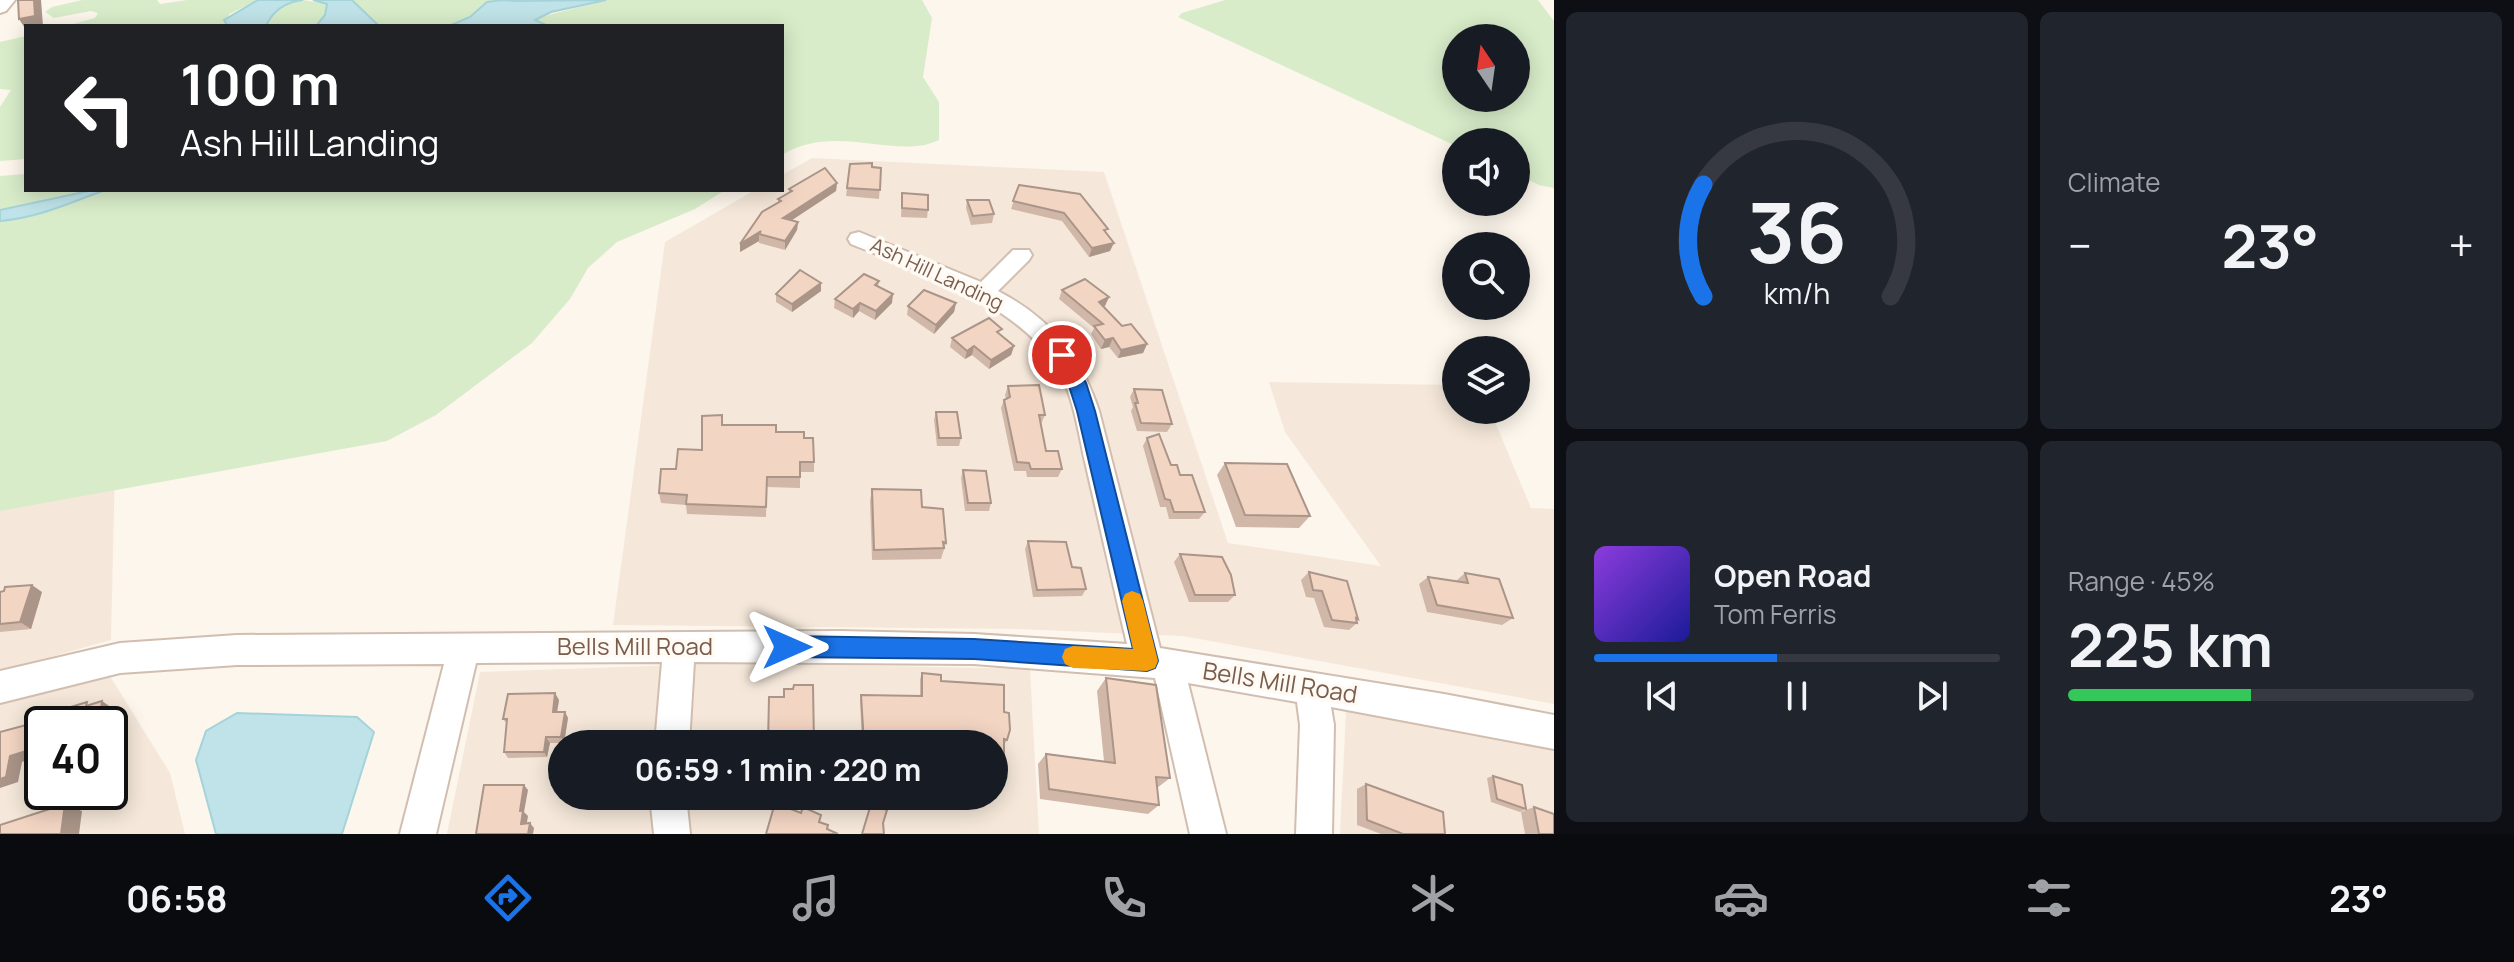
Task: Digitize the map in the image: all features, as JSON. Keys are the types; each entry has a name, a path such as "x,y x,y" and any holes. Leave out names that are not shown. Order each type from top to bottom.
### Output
{"street":[{"path":"0,8 7,0"},
{"name":"Ash Hill Landing","path":"859,239 1012,310 1041,331 1062,355 1077,383 1208,834"},
{"path":"982,294 1021,255"},
{"path":"673,730 679,647"},
{"path":"418,834 464,648"},
{"name":"Bells Mill Road","path":"0,687 77,666 181,653 464,648 974,649 1157,663 1554,732"},
{"path":"1312,688 1317,725 1314,834"},
{"path":"669,810 672,834"}],"shaded area":[{"path":"812,158 1104,172 1228,543 1381,566 1285,432 1269,382 1442,385 1442,424 1496,424 1531,508 1554,509 1554,704 1183,636 1016,629 613,625 665,242 752,192 784,192 784,174"},
{"path":"115,467 111,640 0,671 0,499"},
{"path":"734,663 1030,669 1039,834 447,834 480,672"},
{"path":"108,673 170,773 185,834 0,834 0,698"},
{"path":"1346,711 1554,750 1554,834 1340,834"}],"green space":[{"path":"82,0 157,0 160,4 187,0 258,0 229,14 228,24 73,24 95,18 98,13 91,11 54,18 45,12 52,7"},
{"path":"303,0 327,4 325,15 318,24 267,24 272,15 291,3"},
{"path":"352,0 503,0 487,2 470,17 454,24 377,24"},
{"path":"606,0 922,0 932,18 923,77 939,102 939,140 904,147 823,142 802,146 784,154 784,24 540,24 536,23 537,18"},
{"path":"1225,0 1538,0 1554,21 1554,188 1530,181 1530,128 1442,128 1442,140 1178,17 1182,13"},
{"path":"24,36 24,159 0,161 0,107 11,90 0,89 0,42"},
{"path":"24,174 24,192 84,192 0,210 0,176"},
{"path":"100,192 722,192 695,209 617,242 588,268 570,299 532,343 436,415 387,441 0,511 0,221 41,213"}],"water":[{"path":"258,0 303,0 281,8 267,24 226,24 224,20"},
{"path":"313,0 352,0 377,24 318,24 325,15 327,4"},
{"path":"606,0 551,12 535,20 544,24 454,24 470,17 487,2"},
{"path":"84,192 100,192 14,219 0,221 0,210"},
{"path":"237,713 357,717 374,732 342,834 216,834 196,760 206,731"}],"building":[{"path":"18,0 34,0 35,16 19,19"},
{"path":"872,163 872,167 881,168 880,190 847,188 850,164"},
{"path":"825,168 837,183 783,218 798,222 785,241 759,234 761,231 740,244 762,212 781,201 778,199 792,191 789,189"},
{"path":"1019,185 1080,194 1108,229 1104,230 1114,243 1092,248 1064,213 1013,201"},
{"path":"902,193 928,195 928,210 902,208"},
{"path":"967,200 989,200 994,214 973,216"},
{"path":"800,270 821,283 792,304 776,294"},
{"path":"864,274 879,281 875,285 893,294 876,311 860,303 853,309 835,299"},
{"path":"1085,279 1109,297 1099,302 1122,326 1131,324 1147,344 1121,350 1113,338 1105,340 1094,326 1103,324 1062,290"},
{"path":"924,290 956,303 936,325 908,306"},
{"path":"989,318 1002,329 997,332 1014,346 991,360 974,346 967,351 952,338"},
{"path":"1039,385 1045,415 1039,415 1046,451 1058,451 1062,469 1031,469 1029,463 1017,462 1004,400 1010,397 1008,386"},
{"path":"1134,389 1162,390 1172,424 1141,423"},
{"path":"936,412 957,412 961,438 939,438"},
{"path":"722,415 722,425 776,425 776,432 804,432 804,438 813,438 814,462 800,462 800,477 767,477 766,507 686,504 687,495 659,493 661,469 676,469 678,449 702,450 702,416"},
{"path":"1159,434 1171,465 1177,465 1180,475 1192,475 1205,512 1174,512 1170,500 1165,499 1147,438"},
{"path":"1225,463 1287,464 1310,516 1245,515"},
{"path":"963,470 986,471 991,503 968,503"},
{"path":"872,489 921,490 922,507 943,509 944,548 874,550"},
{"path":"1028,541 1066,542 1072,567 1081,568 1086,589 1037,590"},
{"path":"1180,554 1222,557 1231,575 1235,595 1195,595"},
{"path":"1309,572 1347,581 1357,623 1332,620 1322,591 1313,590"},
{"path":"1465,573 1499,579 1513,618 1437,605 1428,577 1468,583"},
{"path":"32,585 20,622 0,624 0,592 5,587"},
{"path":"922,673 941,675 941,681 1004,685 1004,712 1009,713 1008,737 1008,730 863,730 861,695 922,696"},
{"path":"1106,678 1156,685 1170,778 1156,777 1159,805 1049,789 1046,754 1115,763"},
{"path":"794,685 813,685 814,730 768,730 769,697 784,697 784,689 793,689"},
{"path":"555,693 553,712 565,712 562,730 548,730 544,752 504,752 507,719 503,719 508,694"},
{"path":"24,726 24,752 10,756 6,777 0,779 0,732"},
{"path":"1493,776 1522,785 1526,809 1497,799"},
{"path":"1366,784 1443,812 1445,834 1403,834 1367,820"},
{"path":"484,785 524,785 521,824 530,823 528,834 476,834"},
{"path":"1534,807 1554,814 1554,834 1539,834"},
{"path":"46,810 64,810 61,834 0,834 0,825"},
{"path":"773,810 801,813 802,810 810,810 821,815 819,822 838,834 766,834"},
{"path":"869,810 887,810 884,834 862,834"}],"slow traffic":[{"path":"1073,657 1147,661 1132,601"}],"route":[{"path":"787,647 974,649 1147,661 1086,411 1077,383 1062,355"}]}
